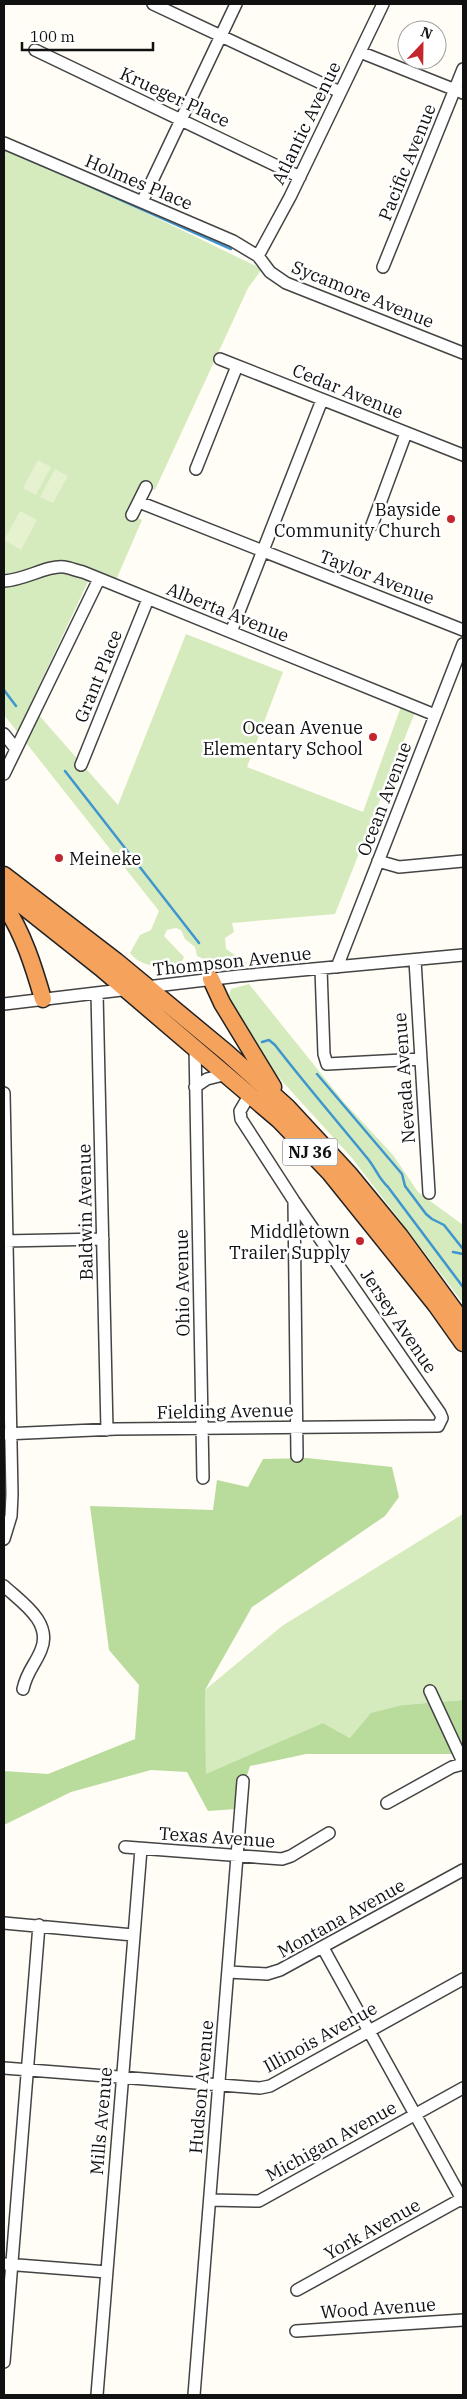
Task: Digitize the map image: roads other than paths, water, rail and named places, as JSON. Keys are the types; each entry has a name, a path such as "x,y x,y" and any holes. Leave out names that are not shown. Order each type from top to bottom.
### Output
{"highway":[{"name":"NJ 36","path":"4,875 69,923 227,1053 287,1107 350,1175 400,1236 463,1322"},
{"name":"NJ 36","path":"4,891 195,1046 286,1126 330,1173 436,1305 463,1343"},
{"path":"4,905 18,932 43,999"},
{"path":"211,979 256,1061 287,1107"}],"street":[{"path":"153,4 340,92"},
{"path":"142,202 236,4"},
{"name":"Atlantic Avenue","path":"258,256 300,176 383,4"},
{"name":"Krueger Place","path":"35,50 300,176"},
{"path":"360,52 459,92"},
{"name":"Pacific Avenue","path":"382,268 459,92 463,69"},
{"name":"Holmes Place","path":"4,143 233,241 258,256"},
{"name":"Sycamore Avenue","path":"258,256 270,272 286,283 463,353"},
{"name":"Cedar Avenue","path":"220,359 463,455"},
{"path":"196,469 237,366"},
{"path":"231,632 322,400"},
{"path":"372,525 406,433"},
{"path":"132,515 146,487"},
{"name":"Taylor Avenue","path":"139,502 463,630"},
{"name":"Alberta Avenue","path":"4,581 14,581 51,568 64,567 99,578 436,715"},
{"path":"4,774 99,578"},
{"name":"Grant Place","path":"81,765 148,599"},
{"name":"Ocean Avenue","path":"337,968 436,715 461,659 463,644"},
{"path":"4,734 16,749"},
{"path":"378,861 399,867 463,861"},
{"name":"Thompson Avenue","path":"4,1004 211,979 463,955"},
{"name":"Nevada Avenue","path":"415,960 429,1193"},
{"path":"321,969 324,1054 327,1064 420,1059"},
{"name":"Baldwin Avenue","path":"97,993 107,1430"},
{"name":"Ohio Avenue","path":"195,1046 202,1478"},
{"path":"195,1088 207,1079 227,1074"},
{"path":"4,1093 8,1434 12,1509 4,1539"},
{"name":"Jersey Avenue","path":"250,1094 240,1111 241,1119 294,1201 442,1418"},
{"path":"294,1201 297,1456"},
{"path":"6,1241 103,1239"},
{"name":"Fielding Avenue","path":"8,1434 107,1430 432,1427 438,1426 442,1418"},
{"path":"4,1586 34,1615 44,1633 42,1649 28,1670 24,1689"},
{"path":"387,1803 452,1767 463,1763 430,1691"},
{"name":"Hudson Avenue","path":"194,2395 218,2085 229,1972 242,1781"},
{"name":"Texas Avenue","path":"125,1848 282,1859 291,1856 329,1833"},
{"name":"Mills Avenue","path":"97,2395 141,1849"},
{"name":"Montana Avenue","path":"229,1972 274,1973 463,1870"},
{"path":"4,1923 133,1935"},
{"path":"4,2362 8,2264 27,2070 38,1926"},
{"path":"323,1948 463,2199"},
{"name":"Illinois Avenue","path":"4,2068 260,2088 270,2086 463,1979"},
{"name":"Michigan Avenue","path":"210,2200 259,2201 463,2088"},
{"name":"York Avenue","path":"298,2290 463,2199"},
{"path":"8,2264 107,2272"},
{"name":"Wood Avenue","path":"296,2331 463,2320"}],"waterway":[{"path":"4,149 49,168"},
{"path":"56,171 231,249"},
{"path":"4,690 16,706"},
{"path":"65,771 199,943"},
{"path":"262,1042 269,1040 275,1045 368,1159 382,1181 463,1287"},
{"path":"317,1074 402,1174 405,1186 426,1214 444,1225 463,1249"},
{"path":"453,1252 463,1254"}],"place":[{"name":"Bayside Community Church","path":"451,519"},
{"name":"Ocean Avenue Elementary School","path":"373,737"},
{"name":"Meineke","path":"59,858"},
{"name":"Middletown Trailer Supply","path":"360,1241"}]}
